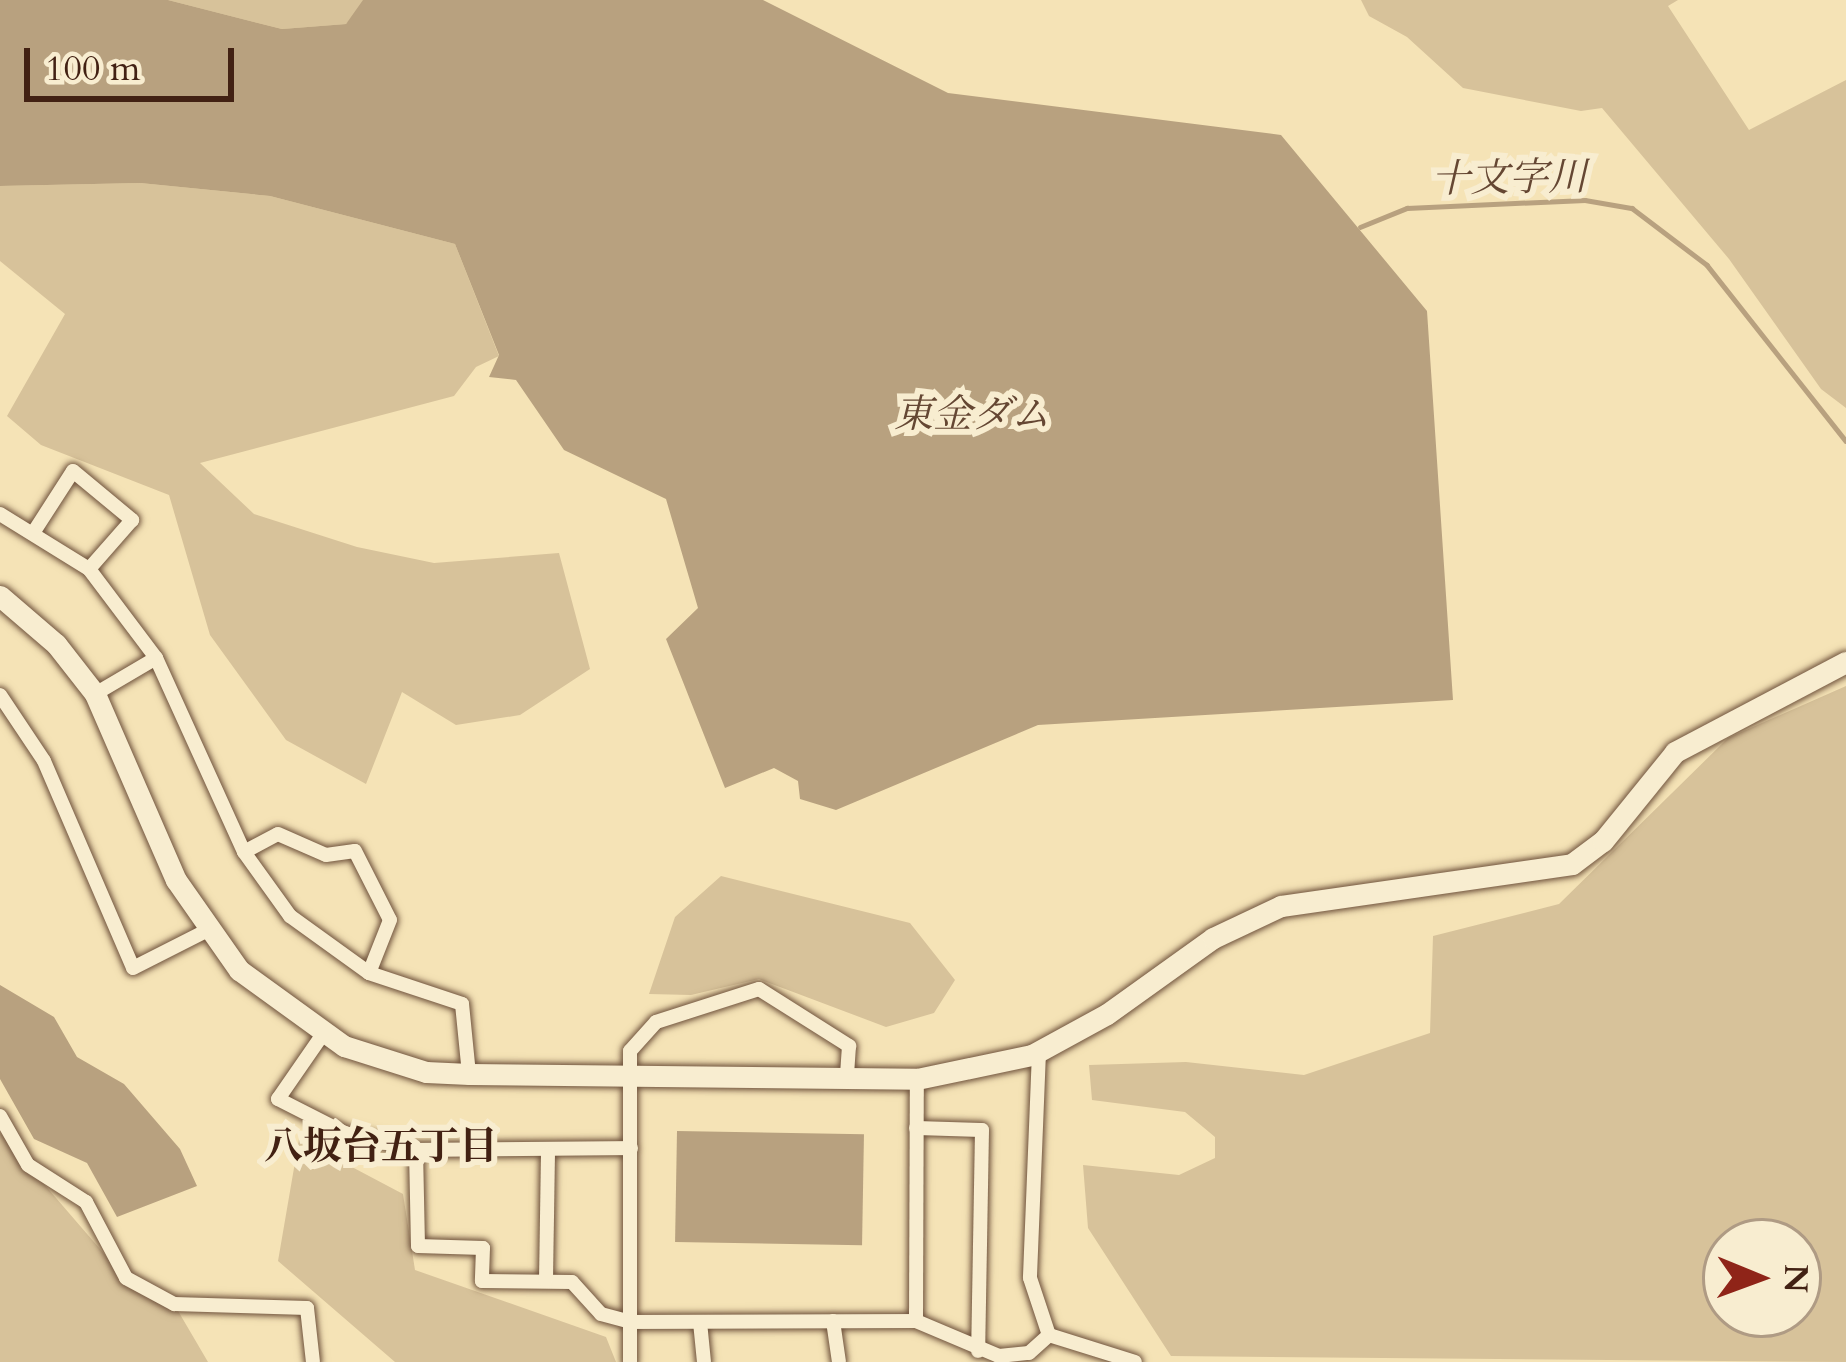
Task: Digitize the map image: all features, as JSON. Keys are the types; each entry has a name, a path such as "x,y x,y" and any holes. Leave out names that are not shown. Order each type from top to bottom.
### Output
{"street":[{"path":"35,530 73,471 132,520 89,569"},
{"path":"0,514 35,530 89,569 156,658 244,852 290,916 369,973 462,1004 469,1074"},
{"path":"0,596 56,644 95,694 176,880 208,930 270,999 322,1034 384,1060 469,1074 916,1079 1039,1052 1214,938 1281,906 1572,864 1604,842 1675,752 1846,662"},
{"path":"95,694 156,658"},
{"path":"0,695 44,761 133,968 208,930"},
{"path":"244,852 278,834 326,855 356,850 390,920 369,973"},
{"path":"630,1362 630,1051 656,1022 759,989 848,1046 847,1075"},
{"path":"322,1034 278,1099 345,1133 416,1150 548,1154 631,1148"},
{"path":"1039,1052 1030,1278 1049,1335"},
{"path":"916,1079 916,1321"},
{"path":"0,1116 28,1165 86,1202 125,1278 174,1304 308,1308 313,1362"},
{"path":"916,1128 982,1130 978,1351"},
{"path":"416,1150 418,1246 483,1248 482,1281 572,1282 601,1314 631,1322 916,1321 978,1351 1029,1353 1049,1335"},
{"path":"546,1280 548,1154"},
{"path":"700,1322 704,1362"},
{"path":"833,1322 839,1362"},
{"path":"1049,1335 1135,1362"}],"shaded area":[{"path":"168,0 363,0 363,5 346,24 282,29"},
{"path":"1361,0 1678,0 1668,6 1749,130 1846,80 1846,408 1821,389 1729,259 1602,108 1581,111 1463,88 1407,37 1369,16"},
{"path":"140,183 270,196 455,244 499,356 476,367 454,396 200,463 254,514 357,547 434,563 559,553 590,669 520,715 456,725 402,692 366,784 286,740 210,635 169,495 41,445 7,416 65,314 0,261 0,186"},
{"path":"1846,686 1846,1362 1171,1356 1088,1228 1083,1165 1179,1175 1215,1158 1215,1137 1185,1112 1092,1100 1089,1065 1186,1062 1304,1075 1430,1033 1433,936 1559,904 1728,738"},
{"path":"721,876 910,923 955,980 934,1013 886,1027 759,979 691,995 649,994 675,917"},
{"path":"0,1133 125,1278 174,1304 208,1362 0,1362"},
{"path":"299,1139 403,1194 415,1270 606,1337 616,1362 395,1362 278,1261"}],"water":[{"name":"東金ダム","path":"0,0 168,0 282,29 346,24 363,0 763,0 948,93 1281,135 1427,311 1453,700 1038,725 836,810 800,799 798,781 774,768 725,788 666,639 698,608 666,499 564,450 516,380 489,377 499,355 455,244 270,196 140,183 0,186"},
{"path":"0,985 54,1017 77,1057 124,1084 180,1149 197,1186 117,1217 87,1163 34,1139 0,1079"},
{"path":"677,1131 864,1134 862,1245 675,1242"}],"waterway":[{"name":"十文字川","path":"1360,227 1407,208 1585,200 1632,208 1707,265 1846,441"}],"district":[{"name":"八坂台五丁目","path":"381,1147"}]}
